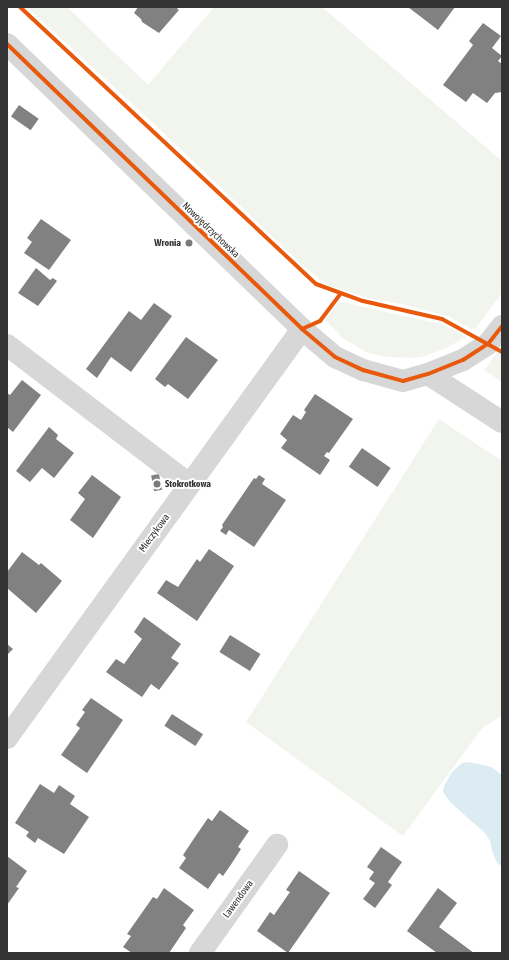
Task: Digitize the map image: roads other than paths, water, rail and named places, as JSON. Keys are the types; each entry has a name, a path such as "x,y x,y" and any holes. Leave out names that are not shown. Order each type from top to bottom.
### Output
{"street":[{"name":"Nowojędrzychowska","path":"7,44 302,329 335,357 363,370 403,381 428,374 463,360 488,344 502,326"},
{"name":"Mieczykowa","path":"7,738 302,329"},
{"path":"7,345 189,484"},
{"path":"428,374 502,422"},
{"name":"Lawendowa","path":"200,953 277,845"}],"place":[{"name":"Wronia","path":"189,243"},
{"name":"Stokrotkowa","path":"157,484"}]}
